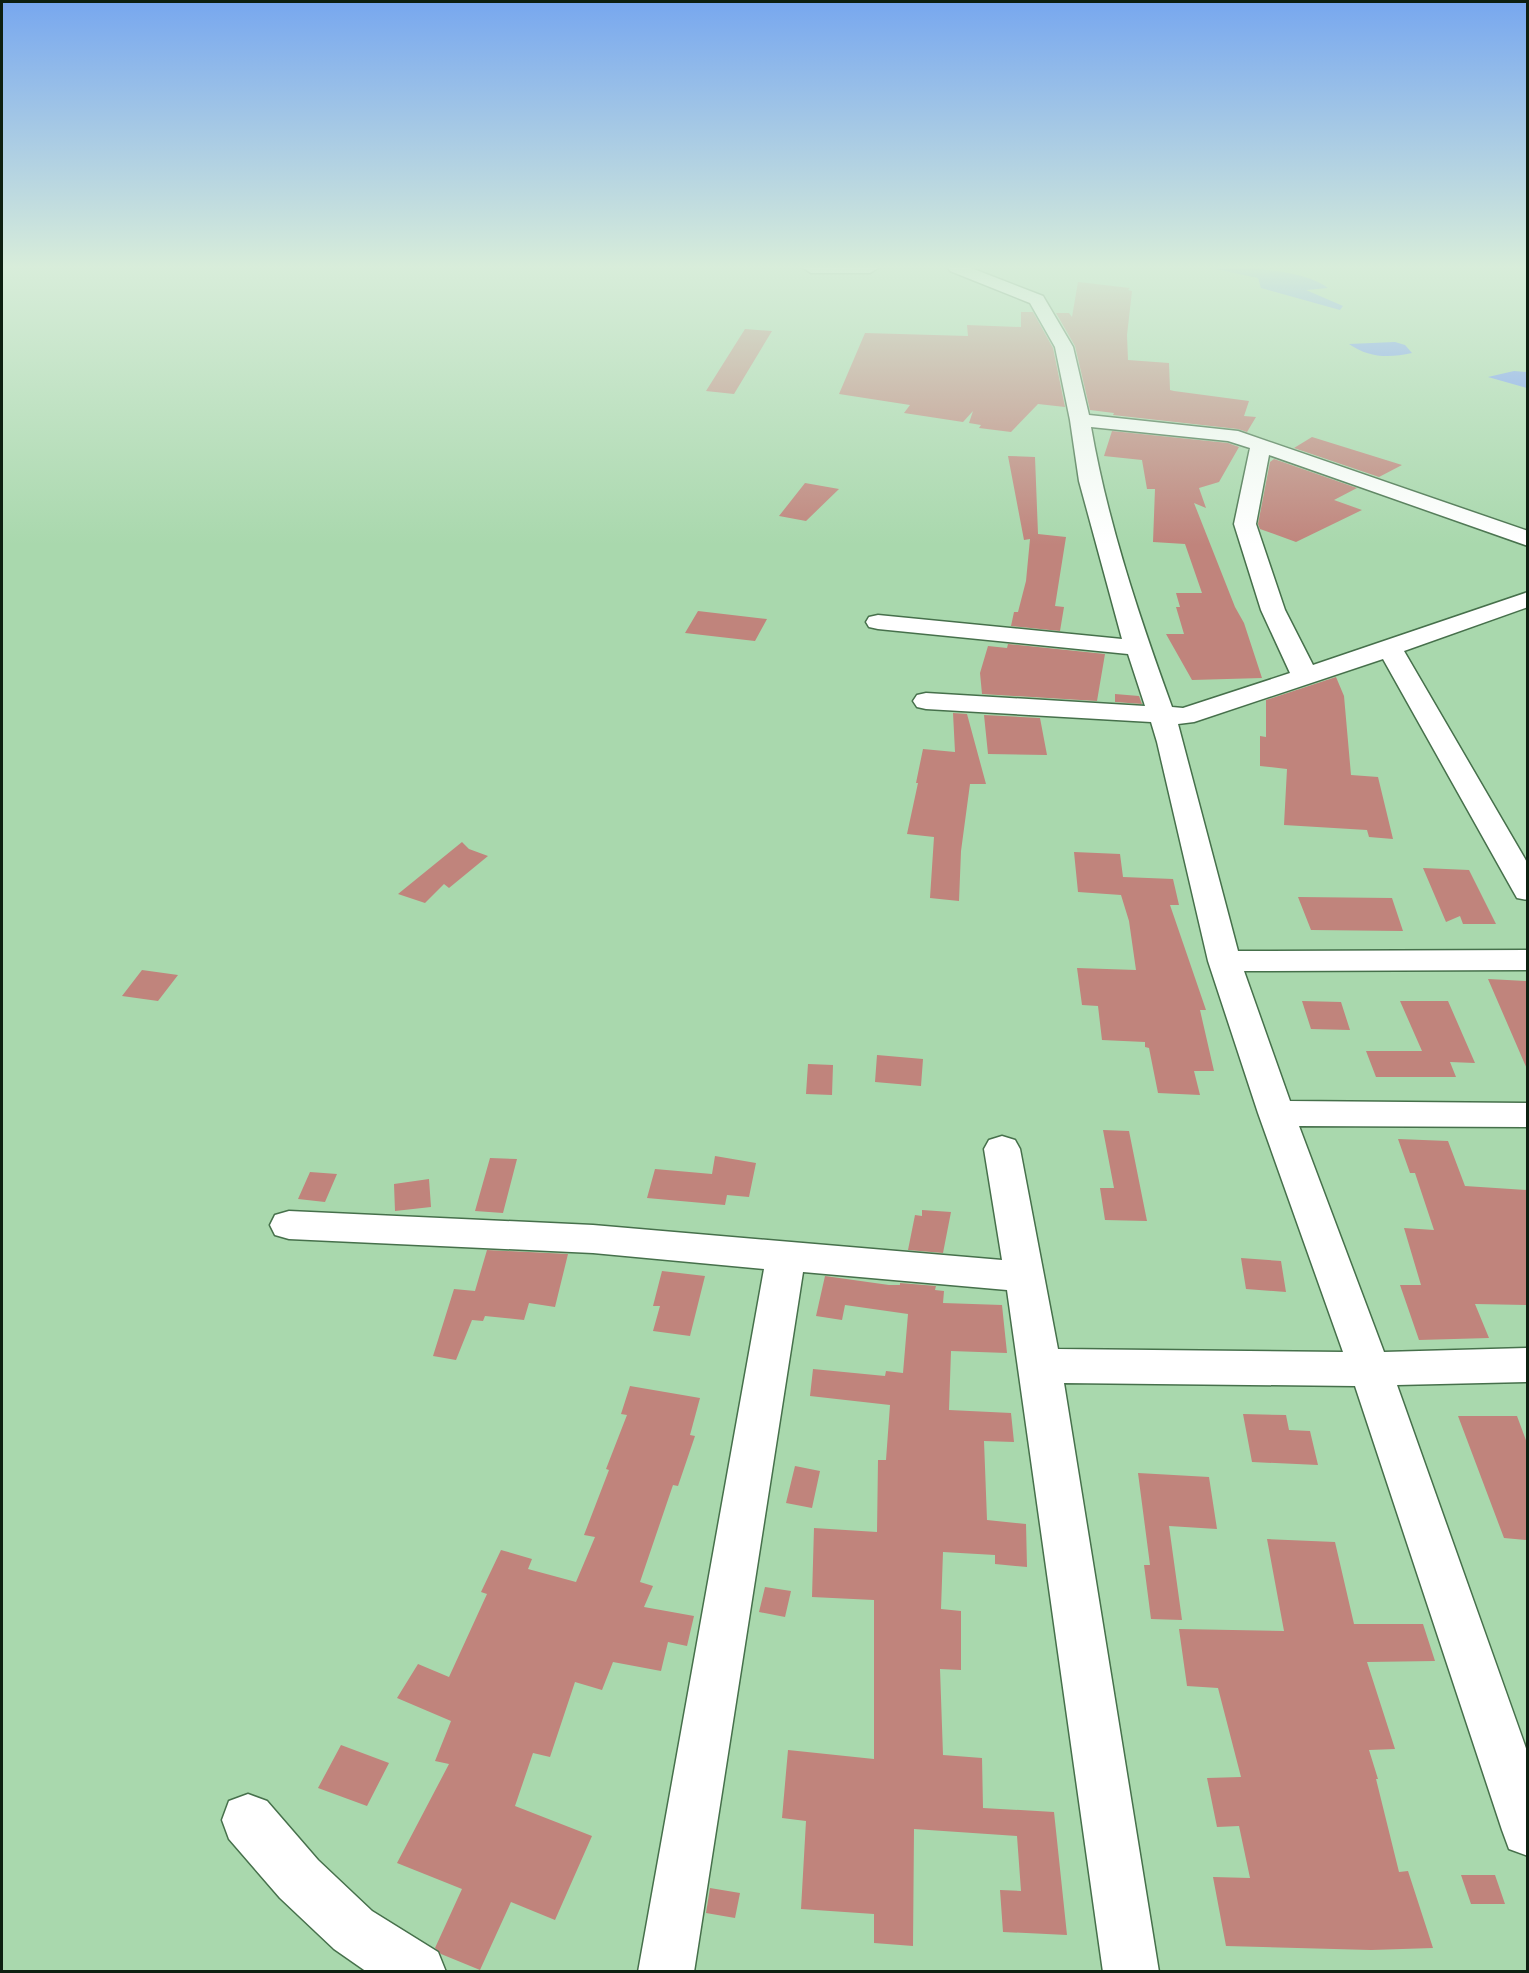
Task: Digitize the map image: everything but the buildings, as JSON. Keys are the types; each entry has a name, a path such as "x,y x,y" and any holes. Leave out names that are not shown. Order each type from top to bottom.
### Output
{"street":[{"path":"1067,360 1090,481 1126,614 1163,716 1224,961 1276,1113 1370,1369 1527,1830"},
{"path":"1080,420 1231,435 1527,539"},
{"path":"1261,444 1245,524 1273,610 1305,676"},
{"path":"926,701 1185,716 1390,648 1527,599"},
{"path":"878,622 1139,648"},
{"path":"1390,648 1527,891"},
{"path":"1224,961 1527,960"},
{"path":"1276,1113 1527,1115"},
{"path":"1002,1149 1040,1366 1131,1971"},
{"path":"289,1225 592,1239 1025,1277"},
{"path":"666,1971 786,1256"},
{"path":"1040,1366 1370,1369 1527,1365"},
{"path":"248,1820 299,1879 353,1930 418,1971"}],"water":[{"path":"1514,371 1527,372 1527,388 1488,377"}]}
